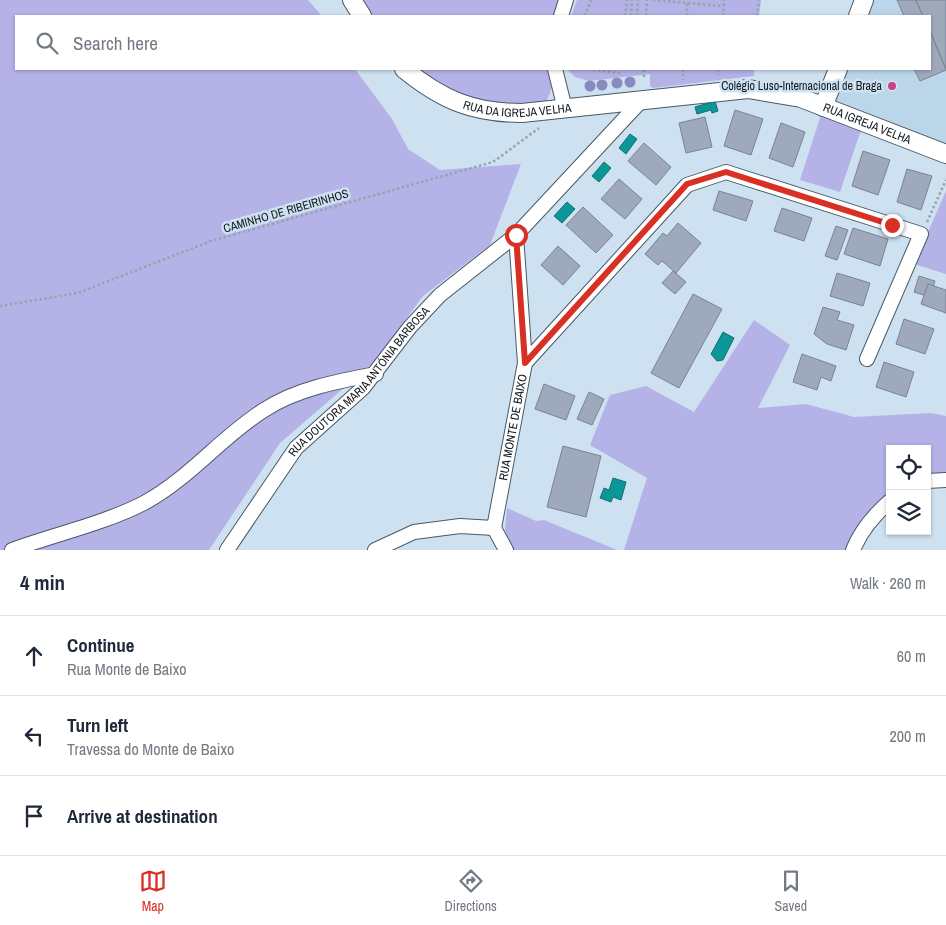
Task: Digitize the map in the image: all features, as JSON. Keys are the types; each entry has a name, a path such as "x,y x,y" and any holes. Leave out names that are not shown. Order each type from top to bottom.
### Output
{"street":[{"path":"352,0 361,15"},
{"path":"560,15 566,0"},
{"path":"858,15 864,0"},
{"name":"RUA DA IGREJA VELHA","path":"406,70 445,96 480,110 522,113 640,102"},
{"path":"554,70 565,109"},
{"path":"823,107 838,70"},
{"name":"RUA IGREJA VELHA","path":"640,102 748,90 801,98 946,154"},
{"path":"516,235 640,102"},
{"path":"525,363 687,184 726,172 921,234 867,359"},
{"name":"RUA MONTE DE BAIXO","path":"494,528 525,363 516,235"},
{"name":"RUA DOUTORA MARIA ANTÓNIA BARBOSA","path":"227,550 296,448 376,374 410,327 440,295 516,235"},
{"path":"12,550 116,516 144,503 171,486 251,418 275,403 317,387 376,374"},
{"path":"931,481 946,480"},
{"path":"853,550 857,539 874,516 886,505"},
{"path":"375,550 414,532 460,526 494,528 506,550"}],"path":[{"path":"585,15 591,0"},
{"path":"625,15 627,0"},
{"path":"631,15 632,0"},
{"path":"637,15 638,0"},
{"path":"646,15 647,0"},
{"path":"653,0 724,6"},
{"path":"723,15 724,0"},
{"path":"757,15 759,0"},
{"path":"686,15 688,3"},
{"path":"598,70 619,72 620,70"},
{"path":"644,70 644,77"},
{"name":"CAMINHO DE RIBEIRINHOS","path":"0,306 78,293 211,241 493,162 541,127"},
{"path":"921,234 946,180"}],"shaded area":[{"path":"0,0 308,0 321,15 15,15 15,70 356,70 392,119 408,149 440,170 521,164 490,245 423,296 375,361 280,443 209,550 0,550"},
{"path":"364,0 560,0 555,15 372,15"},
{"path":"577,0 761,0 759,15 571,15"},
{"name":"Colégio Luso-Internacional de Braga","path":"872,0 946,0 946,147 831,104 845,70 931,70 931,15 865,15"},
{"path":"420,70 550,70 552,87 546,103 509,104 479,100 450,89"},
{"path":"568,70 754,70 754,76 653,88 650,86 650,74 589,81 575,77"},
{"path":"715,101 718,111 712,113 711,110 697,114 695,107"},
{"path":"821,115 861,130 840,192 800,180"},
{"path":"630,134 637,139 626,154 619,148"},
{"path":"604,162 611,168 599,182 592,176"},
{"path":"946,191 946,274 914,264"},
{"path":"567,202 575,209 562,223 554,216"},
{"path":"754,320 790,345 758,408 806,404 854,417 931,413 946,416 946,477 931,477 931,445 886,445 886,502 848,550 624,550 647,478 590,445 610,395 646,386 694,412"},
{"path":"723,332 734,338 723,360 717,361 711,354"},
{"path":"613,478 626,482 621,500 613,497 611,502 600,498 604,488 609,490"},
{"path":"507,508 536,521 544,520 617,550 509,550 505,530"}],"building":[{"path":"897,0 916,0 923,15 904,15"},
{"path":"916,0 946,0 946,69 931,33 931,15 923,15"},
{"path":"931,33 946,70 920,81 914,70 931,70"},
{"path":"735,110 763,119 751,155 724,146"},
{"path":"705,117 712,147 686,153 679,123"},
{"path":"781,123 805,132 793,167 769,158"},
{"path":"644,143 671,167 656,185 628,161"},
{"path":"863,151 890,160 878,195 852,186"},
{"path":"907,169 932,176 921,210 897,202"},
{"path":"619,179 642,199 625,219 601,199"},
{"path":"719,191 753,201 746,221 713,210"},
{"path":"583,207 613,235 596,253 566,225"},
{"path":"782,208 812,218 804,241 774,231"},
{"path":"678,223 701,243 676,273 662,261 658,265 645,254 663,233 667,236"},
{"path":"836,226 848,230 837,260 825,256"},
{"path":"853,228 888,239 880,266 844,254"},
{"path":"558,246 580,266 563,285 541,265"},
{"path":"673,271 686,282 675,294 662,283"},
{"path":"837,273 870,283 863,306 830,296"},
{"path":"919,276 935,281 930,297 914,292"},
{"path":"928,284 946,290 946,313 921,304"},
{"path":"693,294 722,309 679,388 651,373"},
{"path":"823,307 840,312 837,320 854,325 846,350 827,344 814,334"},
{"path":"904,319 934,329 925,354 896,344"},
{"path":"802,354 836,366 831,381 821,377 817,390 793,382"},
{"path":"884,362 914,372 906,397 876,387"},
{"path":"544,384 575,396 566,420 535,409"},
{"path":"589,392 604,399 592,425 577,419"},
{"path":"563,446 601,456 586,517 547,507"}],"place":[{"name":"Colégio Luso-Internacional de Braga","path":"892,86"}],"route":[{"path":"516,235 525,363 687,184 726,172 892,225"}]}
